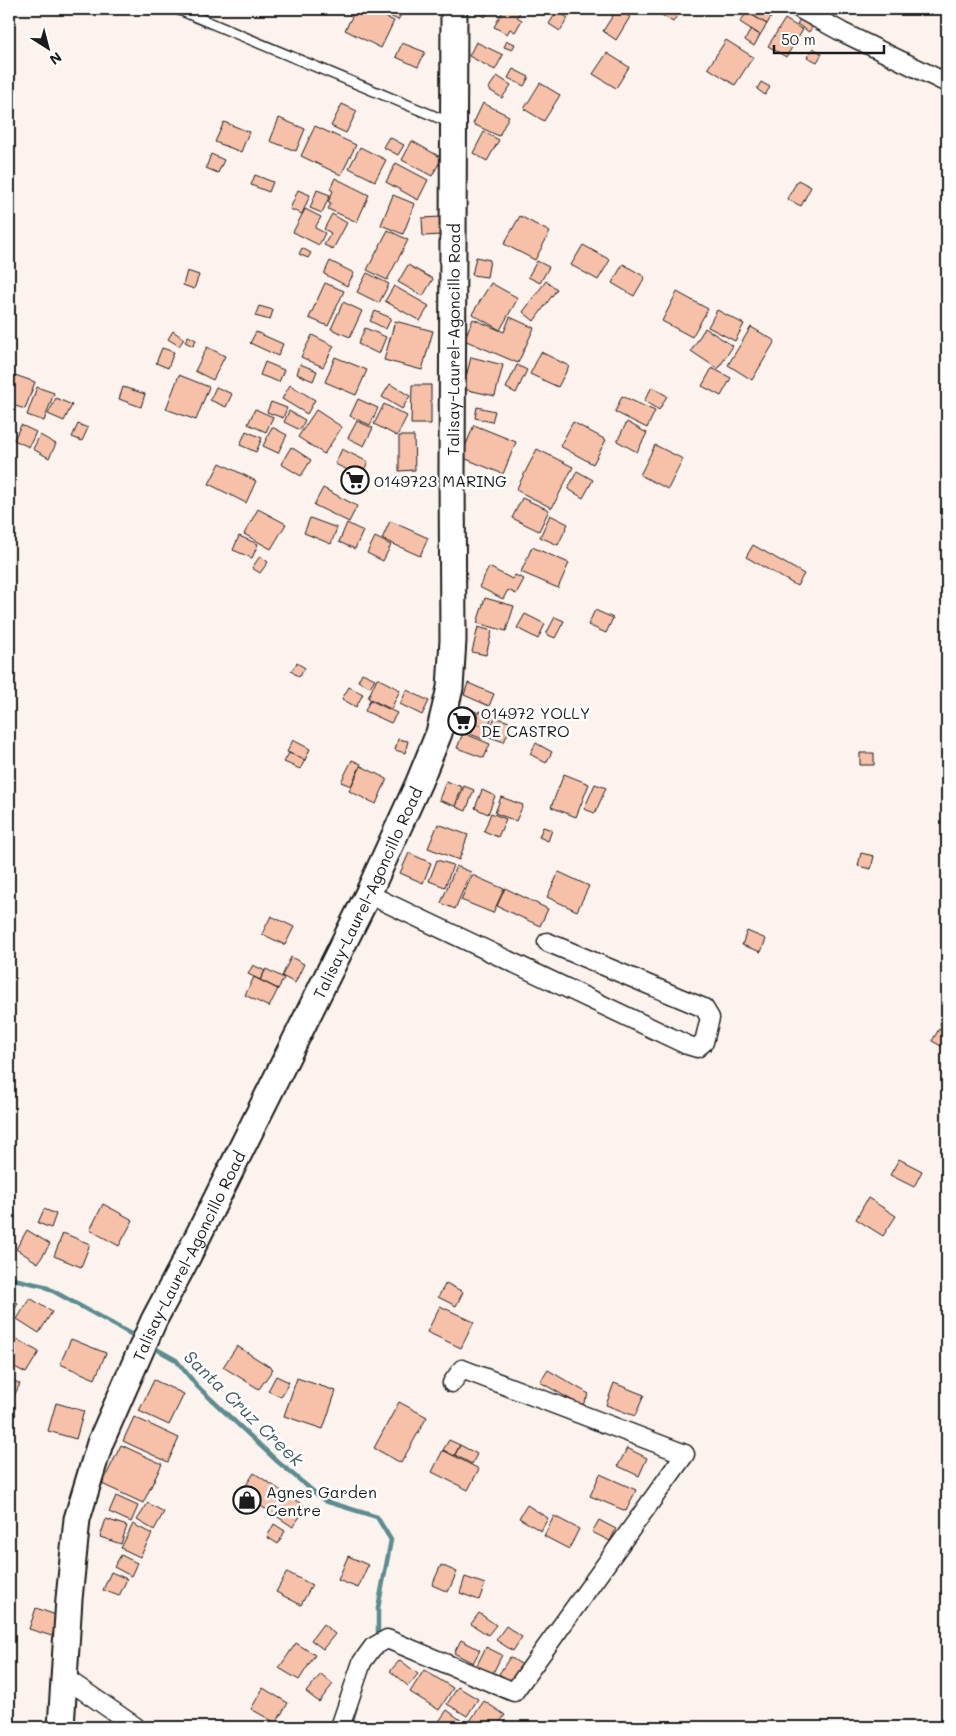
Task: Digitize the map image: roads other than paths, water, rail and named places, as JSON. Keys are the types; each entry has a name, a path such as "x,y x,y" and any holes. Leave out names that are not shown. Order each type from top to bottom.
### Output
{"main road":[{"name":"Talisay-Laurel-Agoncillo Road","path":"61,1727 68,1599 77,1519 100,1443 154,1320 188,1256 368,894 436,741 450,688 453,640 454,9"}],"street":[{"path":"800,9 826,15 842,32 947,83"},
{"path":"368,894 687,1045 697,1048 704,1042 710,1018 704,1008 548,942"},
{"path":"340,1727 362,1662 373,1647 387,1639 514,1692 685,1454 462,1369 452,1383"},
{"path":"64,1677 136,1727"}],"lane":[{"path":"177,9 453,124"}],"waterway":[{"name":"Santa Cruz Creek","path":"9,1278 44,1286 138,1338"},
{"name":"Santa Cruz Creek","path":"151,1346 176,1360 197,1386 278,1462 325,1501 377,1517 391,1540 378,1608 378,1634"},
{"name":"Santa Cruz Creek","path":"350,1727 356,1707"}],"place":[{"name":"0149723 MARING","path":"355,480"},
{"name":"014972 YOLLY DE CASTRO","path":"462,721"},
{"name":"Agnes Garden Centre","path":"247,1500"}]}
